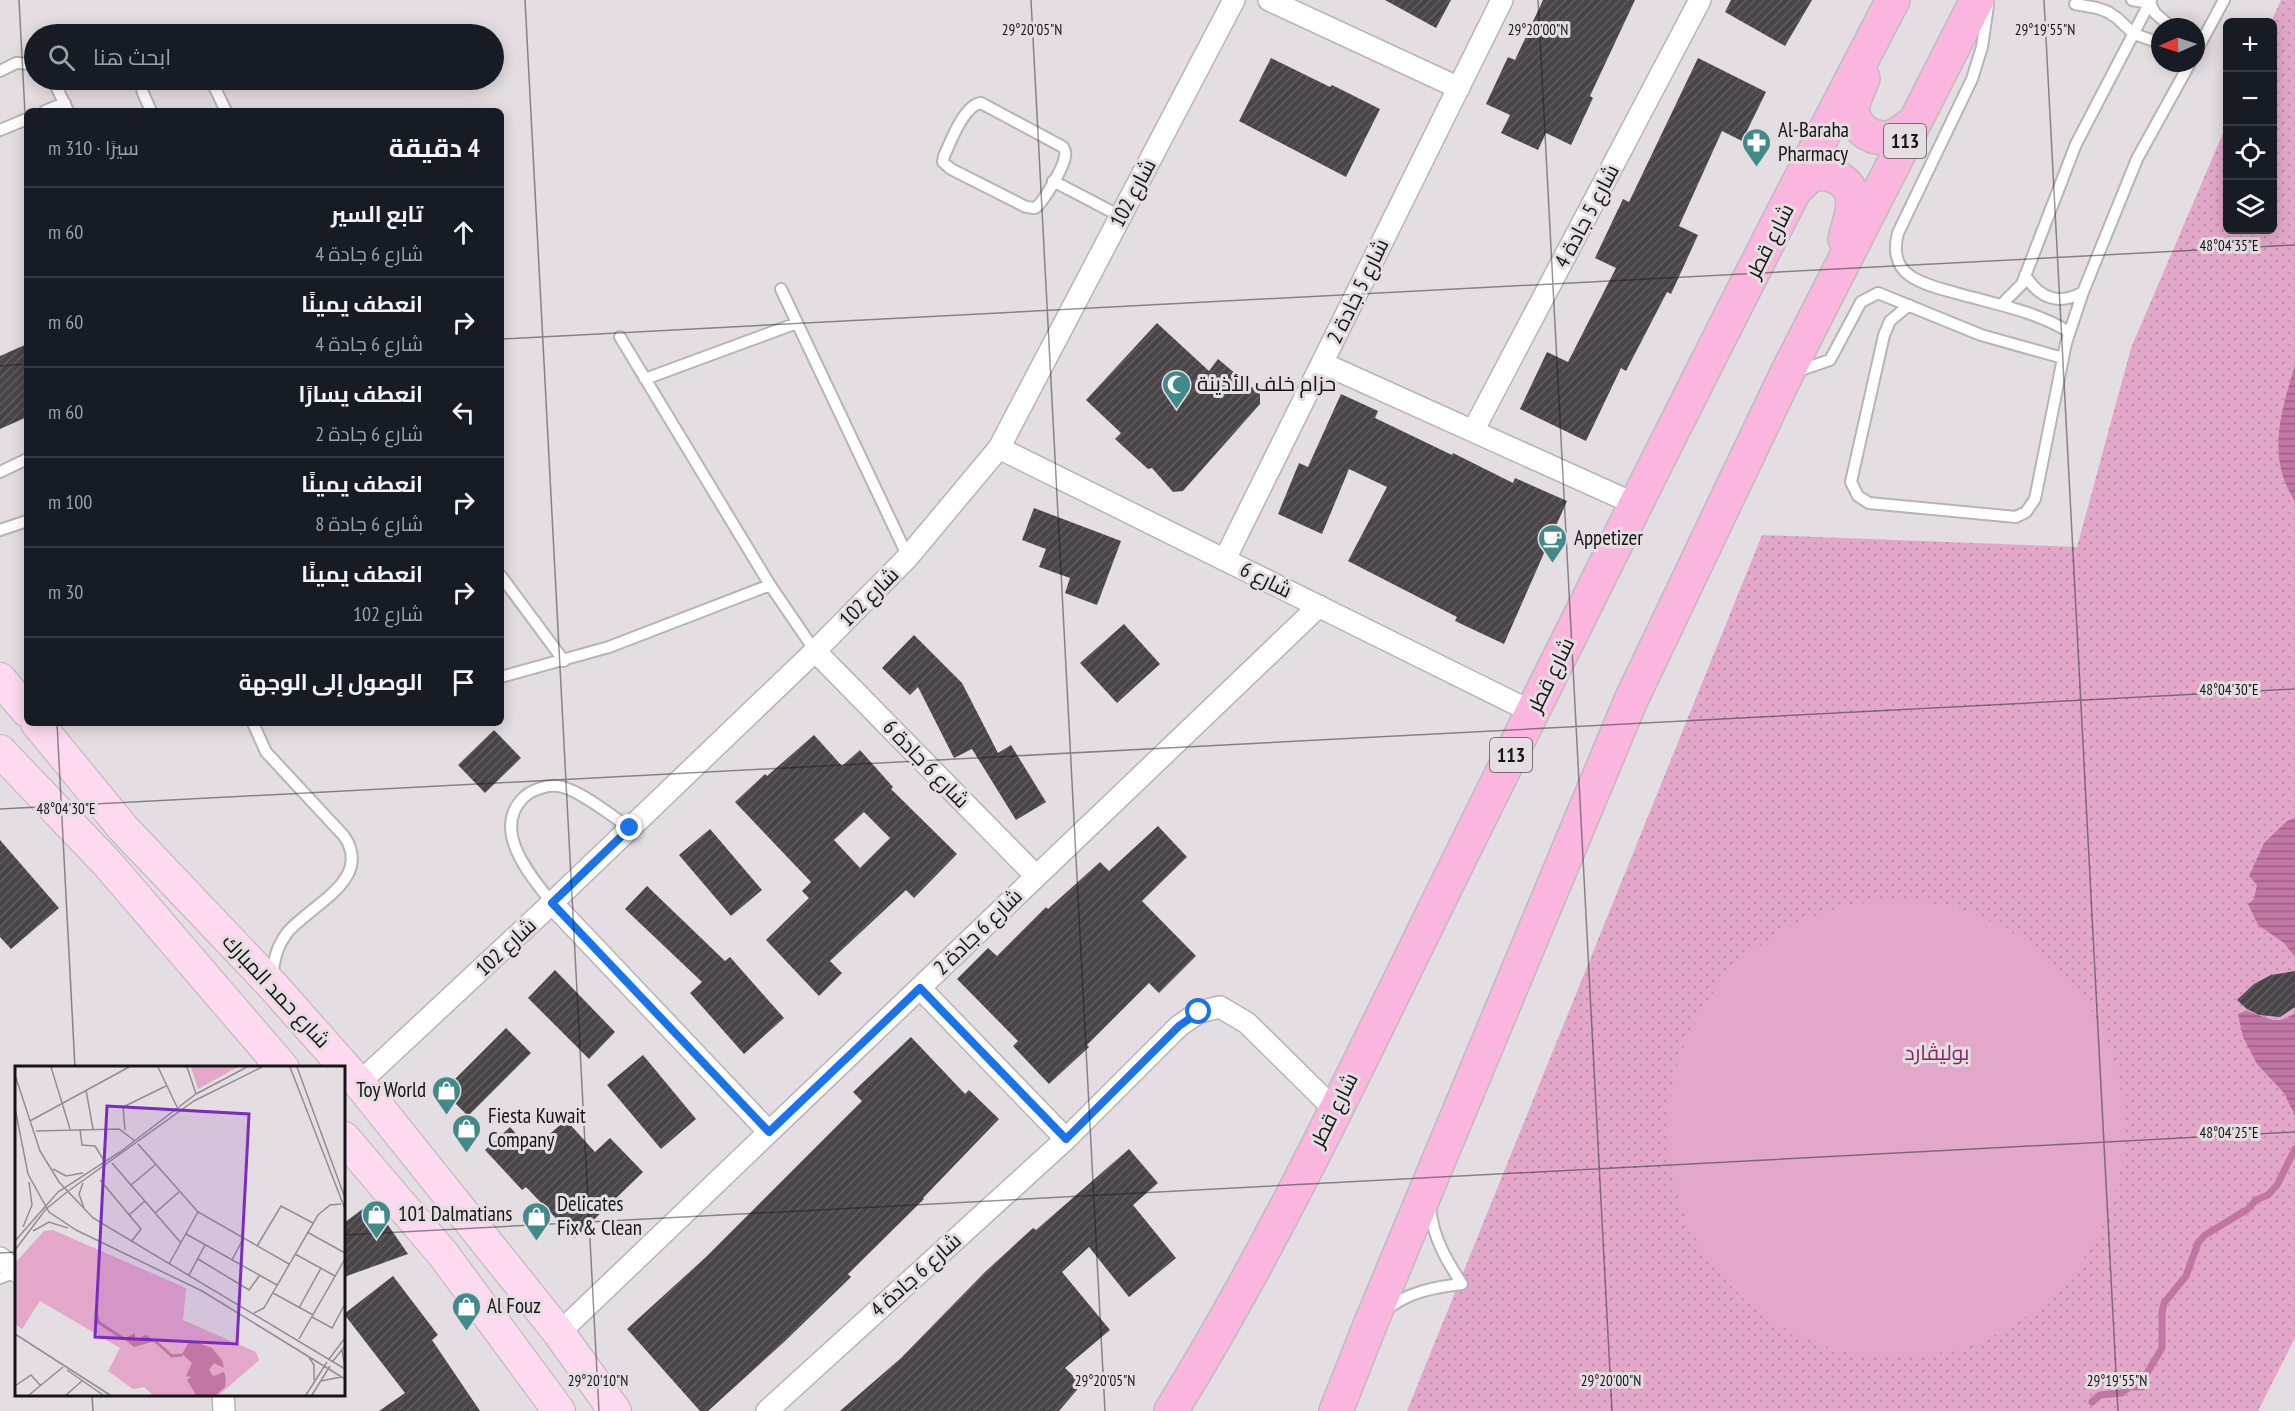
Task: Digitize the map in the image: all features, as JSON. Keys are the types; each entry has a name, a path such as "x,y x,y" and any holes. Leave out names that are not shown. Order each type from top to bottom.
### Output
{"main road":[{"name":"113","path":"1336,1411 1631,700 1786,375 1977,0"},
{"path":"1890,6 1852,108 1862,130 1873,137 1890,137 1914,123"},
{"name":"شارع قطر","path":"1172,1411 1249,1277 1335,1110 1635,504 1890,6"},
{"path":"1797,188 1812,175 1829,174 1842,180 1851,193 1852,209 1834,281"},
{"path":"0,679 24,707"},
{"name":"شارع حمد المبارك","path":"39,726 123,828 273,986 344,1066"},
{"path":"0,732 15,741 64,789 103,839 112,841 123,828"},
{"name":"شارع حمد المبارك","path":"0,751 107,863 281,1066"},
{"name":"شارع حمد المبارك","path":"345,1067 560,1333 615,1411"},
{"path":"345,1139 443,1254 550,1408"}],"street":[{"name":"شارع 102","path":"359,1083 552,903 815,651 908,557 999,448 1234,0"},
{"path":"1269,0 1459,88"},
{"name":"شارع 5 جادة 2","path":"1225,559 1502,0"},
{"name":"شارع 5 جادة 4","path":"1473,431 1700,0"},
{"path":"1322,363 1635,504"},
{"name":"شارع 6","path":"999,448 1532,712"},
{"name":"شارع 6 جادة 2","path":"560,1333 1319,606"},
{"name":"شارع 6 جادة 6","path":"815,651 1036,876"},
{"path":"552,903 769,1132"},
{"path":"920,988 1066,1139"},
{"name":"شارع 6 جادة 4","path":"767,1411 1066,1139 1179,1026 1199,1012 1220,1007 1247,1023 1335,1110"},
{"path":"0,1258 15,1270"},
{"path":"223,1396 224,1411"}],"lane":[{"path":"1988,0 1982,47 1972,79 1898,233 1895,249 1899,264 1909,276 1937,288 2001,305 2057,324 2069,332"},
{"path":"2132,0 2151,1"},
{"path":"2205,28 2224,0"},
{"path":"2001,305 2016,291 2025,275 2076,144 2151,1"},
{"path":"2151,1 2156,13 2161,18"},
{"path":"2075,4 2108,12 2134,34 2151,40"},
{"path":"0,71 16,63 24,63"},
{"path":"1909,305 1890,321 1884,335 1851,482 1858,496 1869,503 2016,517 2026,512 2035,499 2069,332 2083,292 2137,159 2182,72"},
{"path":"58,90 67,107"},
{"path":"143,90 150,108"},
{"path":"216,90 225,108"},
{"path":"981,103 1063,147 1066,156 1053,181 1039,206 1030,209 951,170 944,162 944,156 966,111 975,104 981,103"},
{"path":"0,130 24,120"},
{"path":"1053,181 1120,216"},
{"path":"2025,275 2040,294 2050,299 2073,298 2083,292"},
{"path":"781,289 908,557"},
{"path":"1786,375 1830,360 1861,302 1878,293 1981,334 2063,358"},
{"path":"645,379 797,323"},
{"path":"620,337 770,585 815,651"},
{"path":"0,472 24,460"},
{"path":"0,530 24,522"},
{"path":"504,580 564,661"},
{"path":"504,676 609,647 770,585"},
{"path":"254,726 266,752 344,836 352,859 345,880 286,934 275,959 273,986"},
{"path":"552,903 524,867 516,850 512,830 515,806 526,795 541,788 559,786 580,795 630,828"},
{"path":"1370,1325 1389,1308 1411,1295 1436,1287 1462,1284 1447,1262 1436,1237 1430,1210 1429,1183"},
{"path":"0,1278 15,1271"}],"green space":[{"name":"بوليڤارد","path":"2281,0 2295,0 2295,1338 2258,1411 1407,1411 1762,535 2077,547 2131,348 2223,133 2223,234 2277,234 2277,18 2273,18"},
{"path":"1896,901 1940,906 1983,919 2022,940 2057,968 2085,1003 2106,1042 2119,1085 2124,1129 2119,1173 2106,1216 2085,1255 2057,1290 2022,1318 1983,1339 1940,1352 1896,1357 1852,1352 1809,1339 1770,1318 1735,1290 1707,1255 1686,1216 1673,1173 1668,1129 1673,1085 1686,1042 1707,1003 1735,968 1770,940 1809,919 1852,906"}],"shaded area":[{"path":"2295,365 2295,501 2286,485 2281,468 2279,434 2281,417"},
{"path":"2295,818 2295,957 2284,943 2258,925 2248,904 2254,899 2257,885 2249,876 2264,843 2287,821"},
{"path":"2245,1011 2275,1020 2281,1020 2295,1013 2295,1116 2284,1093 2257,1064 2243,1037 2238,1014"}],"building":[{"path":"1385,0 1451,0 1436,28"},
{"path":"1543,0 1635,0 1590,96 1593,98 1571,145 1546,133 1538,150 1501,133 1510,115 1486,104 1508,57 1515,60"},
{"path":"1731,0 1812,0 1785,46 1725,12"},
{"path":"1271,58 1380,109 1346,177 1239,121"},
{"path":"1698,58 1766,92 1742,141 1722,131 1679,226 1698,235 1671,294 1667,292 1626,371 1621,368 1586,441 1520,409 1547,352 1568,362 1616,268 1595,258 1623,199 1629,202"},
{"name":"حزام خلف الأذينة","path":"1157,323 1209,371 1218,359 1260,394 1260,404 1183,491 1173,492 1152,468 1148,469 1115,439 1121,433 1086,400"},
{"path":"24,345 24,418 0,429 0,356"},
{"path":"1341,394 1378,411 1375,418 1452,455 1453,453 1513,483 1515,478 1567,501 1504,644 1455,621 1457,617 1348,561 1387,487 1349,469 1322,534 1278,514 1299,463 1308,467"},
{"path":"1034,508 1121,541 1097,605 1065,593 1070,578 1039,567 1046,549 1022,540"},
{"path":"1124,624 1160,664 1117,703 1080,663"},
{"path":"914,635 962,683 998,753 1011,745 1046,802 1016,820 972,749 954,758 918,687 910,695 882,668"},
{"path":"494,730 521,758 485,793 458,765"},
{"path":"814,735 842,766 860,750 893,787 891,789 957,854 914,898 906,890 830,961 842,973 819,996 766,940 809,898 802,891 811,882 735,802 765,774 767,776","holes":["864,812 890,838 860,868 834,840"]},
{"path":"1158,826 1187,857 1142,901 1196,956 1159,993 1149,983 1087,1045 1089,1047 1049,1084 1013,1046 1018,1041 957,979 988,948 997,956 1046,907 1048,909 1100,862 1109,871"},
{"path":"710,829 762,890 731,916 679,855"},
{"path":"0,840 59,908 11,949 0,937"},
{"path":"647,886 725,961 730,957 784,1018 744,1054 690,993 702,982 625,909"},
{"path":"555,970 615,1032 589,1059 528,998"},
{"path":"2295,971 2295,1007 2280,1017 2259,1015 2247,1009 2237,1000 2254,984 2271,975"},
{"path":"506,1028 531,1053 468,1116 443,1091"},
{"path":"911,1037 965,1094 969,1090 999,1119 924,1199 848,1274 851,1277 708,1411 700,1411 627,1329 707,1256 862,1101 853,1092"},
{"path":"643,1055 696,1119 661,1149 607,1085"},
{"path":"566,1120 595,1152 610,1138 643,1172 575,1238 526,1187 522,1190 485,1150 510,1127 531,1150"},
{"path":"1129,1149 1158,1183 1133,1205 1176,1258 1129,1297 1089,1247 1062,1272 1110,1330 1065,1368 1082,1384 1059,1411 840,1411 901,1358 985,1272 1033,1228 1036,1230"},
{"name":"101 Dalmatians","path":"372,1202 408,1254 345,1277 345,1222"},
{"path":"393,1276 438,1335 432,1340 480,1411 379,1411 405,1393 345,1313"}],"waterway":[{"path":"2092,1402 2100,1395 2122,1393 2129,1387 2142,1387 2147,1373 2162,1348 2164,1303 2186,1276 2198,1243 2205,1235 2248,1209 2256,1200 2268,1195 2277,1185 2295,1149"}],"place":[{"name":"Al-Baraha Pharmacy","path":"1757,168"},
{"name":"حزام خلف الأذينة","path":"1176,410"},
{"name":"Appetizer","path":"1553,564"},
{"name":"Toy World","path":"447,1116"},
{"name":"Fiesta Kuwait Company","path":"467,1154"},
{"name":"101 Dalmatians","path":"377,1240"},
{"name":"Delicates Fix & Clean","path":"536,1242"},
{"name":"Al Fouz","path":"466,1332"}],"route":[{"path":"630,828 552,903 769,1132 920,988 1066,1139 1179,1026 1199,1012"}]}
